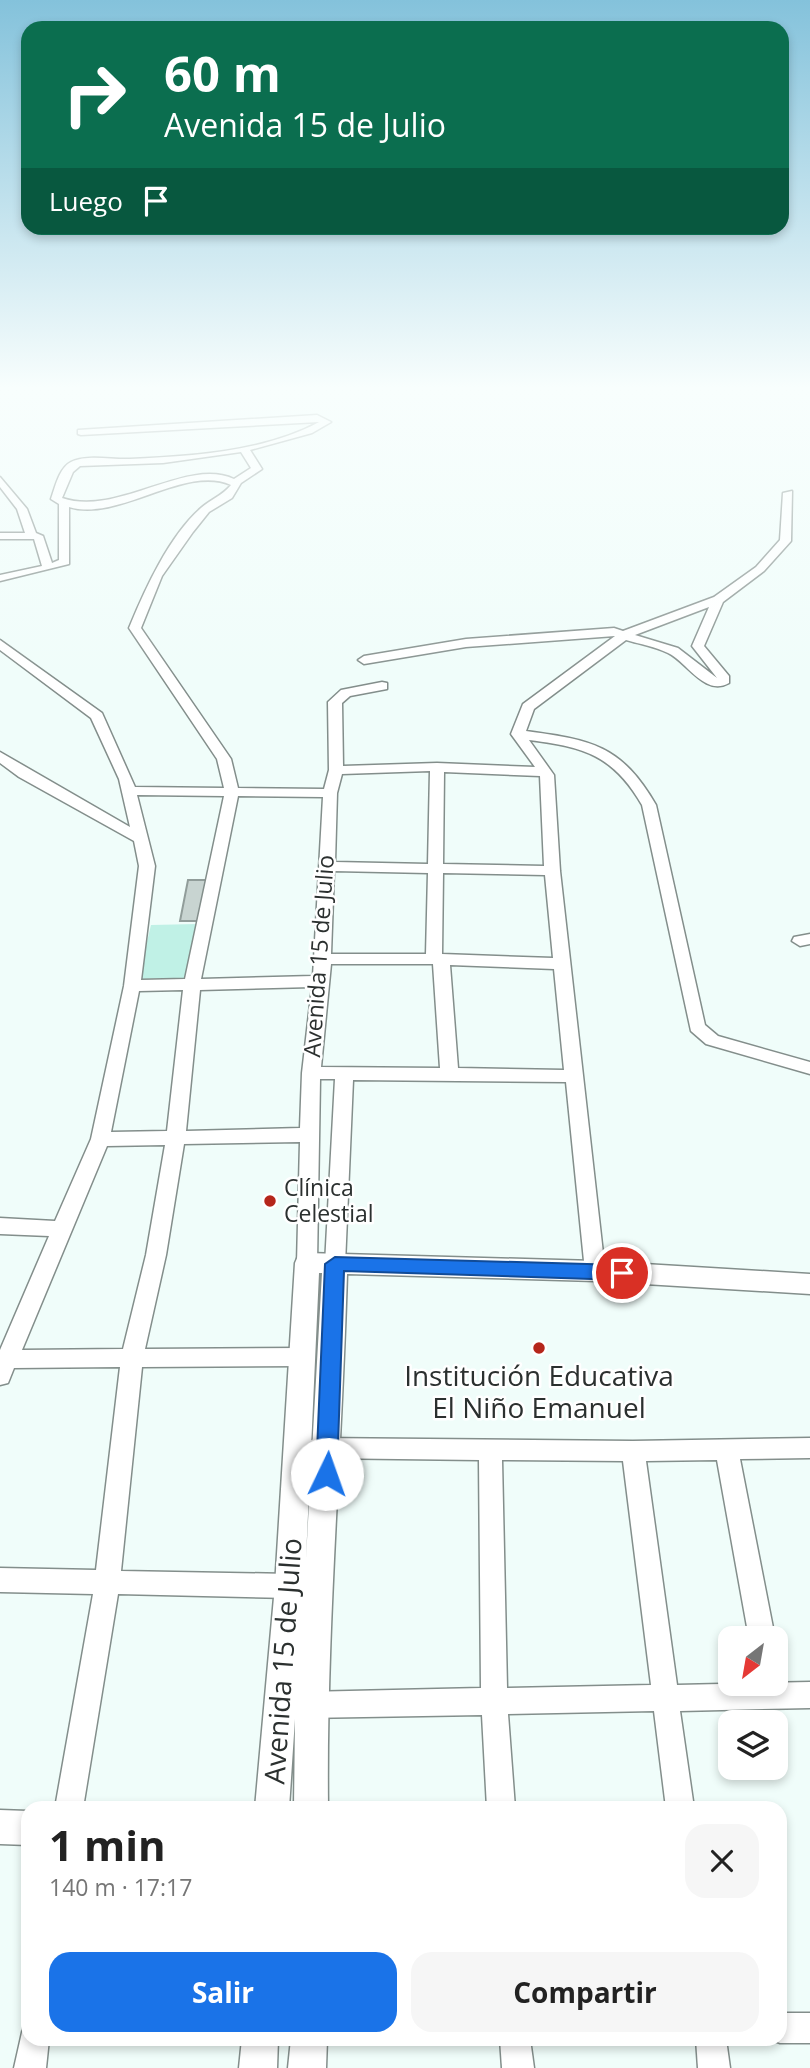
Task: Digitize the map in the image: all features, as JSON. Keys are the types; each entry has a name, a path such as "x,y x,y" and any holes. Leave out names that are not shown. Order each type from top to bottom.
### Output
{"street":[{"path":"2,488 22,509 32,534"},
{"path":"61,488 56,499 64,504 98,505 169,488"},
{"path":"70,1801 107,1583 132,1357 156,1255 176,1137 192,984 232,791 224,759 135,628 156,576 205,510 236,488"},
{"path":"518,734 528,707 626,634 718,600 760,569 785,541 788,493"},
{"path":"0,578 65,562 64,504"},
{"path":"0,536 32,534 40,538 48,568"},
{"path":"364,660 466,643 608,632 626,634 674,651 709,680 721,682 723,676 698,646 718,600"},
{"path":"0,644 97,716 126,779 147,866 132,986 100,1139 3,1368 132,1357 302,1357"},
{"name":"Avenida 15 de Julio","path":"274,1801 296,1705 328,1448 321,1264 310,1135 311,1073 323,959 330,793 336,770 335,702 346,693 382,686"},
{"path":"518,734 544,772 552,871 595,1271"},
{"path":"518,734 588,747 616,759 630,772 649,805 697,1027 712,1040 810,1068"},
{"path":"0,756 24,774 142,839"},
{"path":"336,770 438,767 544,772"},
{"path":"438,767 438,959 449,1072"},
{"path":"129,791 330,793"},
{"path":"325,866 552,871"},
{"path":"323,959 438,959 563,964"},
{"path":"132,986 321,981"},
{"name":"Avenida 15 de Julio","path":"310,1801 296,1705 290,1586 296,1448 302,1357 321,1264 344,1072"},
{"path":"311,1073 449,1072 576,1076"},
{"path":"100,1139 310,1135"},
{"path":"0,1226 60,1229"},
{"path":"321,1264 595,1271 810,1284"},
{"path":"296,1448 633,1451 810,1448"},
{"path":"490,1449 494,1702 501,1801"},
{"path":"727,1450 760,1626"},
{"path":"633,1451 679,1801"},
{"path":"0,1580 290,1586"},
{"path":"788,1692 810,1695"},
{"path":"296,1705 665,1699 718,1694"},
{"path":"0,1827 21,1828"},
{"path":"787,2028 810,2028"},
{"path":"30,2068 33,2046"},
{"path":"258,2068 260,2046"},
{"path":"307,2068 309,2046"},
{"path":"516,2046 518,2068"},
{"path":"712,2046 714,2068"}],"green space":[{"path":"197,924 186,978 138,979 151,925"}],"building":[{"path":"188,880 207,880 200,921 180,921"}],"place":[{"name":"Clínica Celestial","path":"270,1201"},
{"name":"Institución Educativa El Niño Emanuel","path":"539,1348"}],"route":[{"path":"327,1474 335,1264 622,1273"}]}
